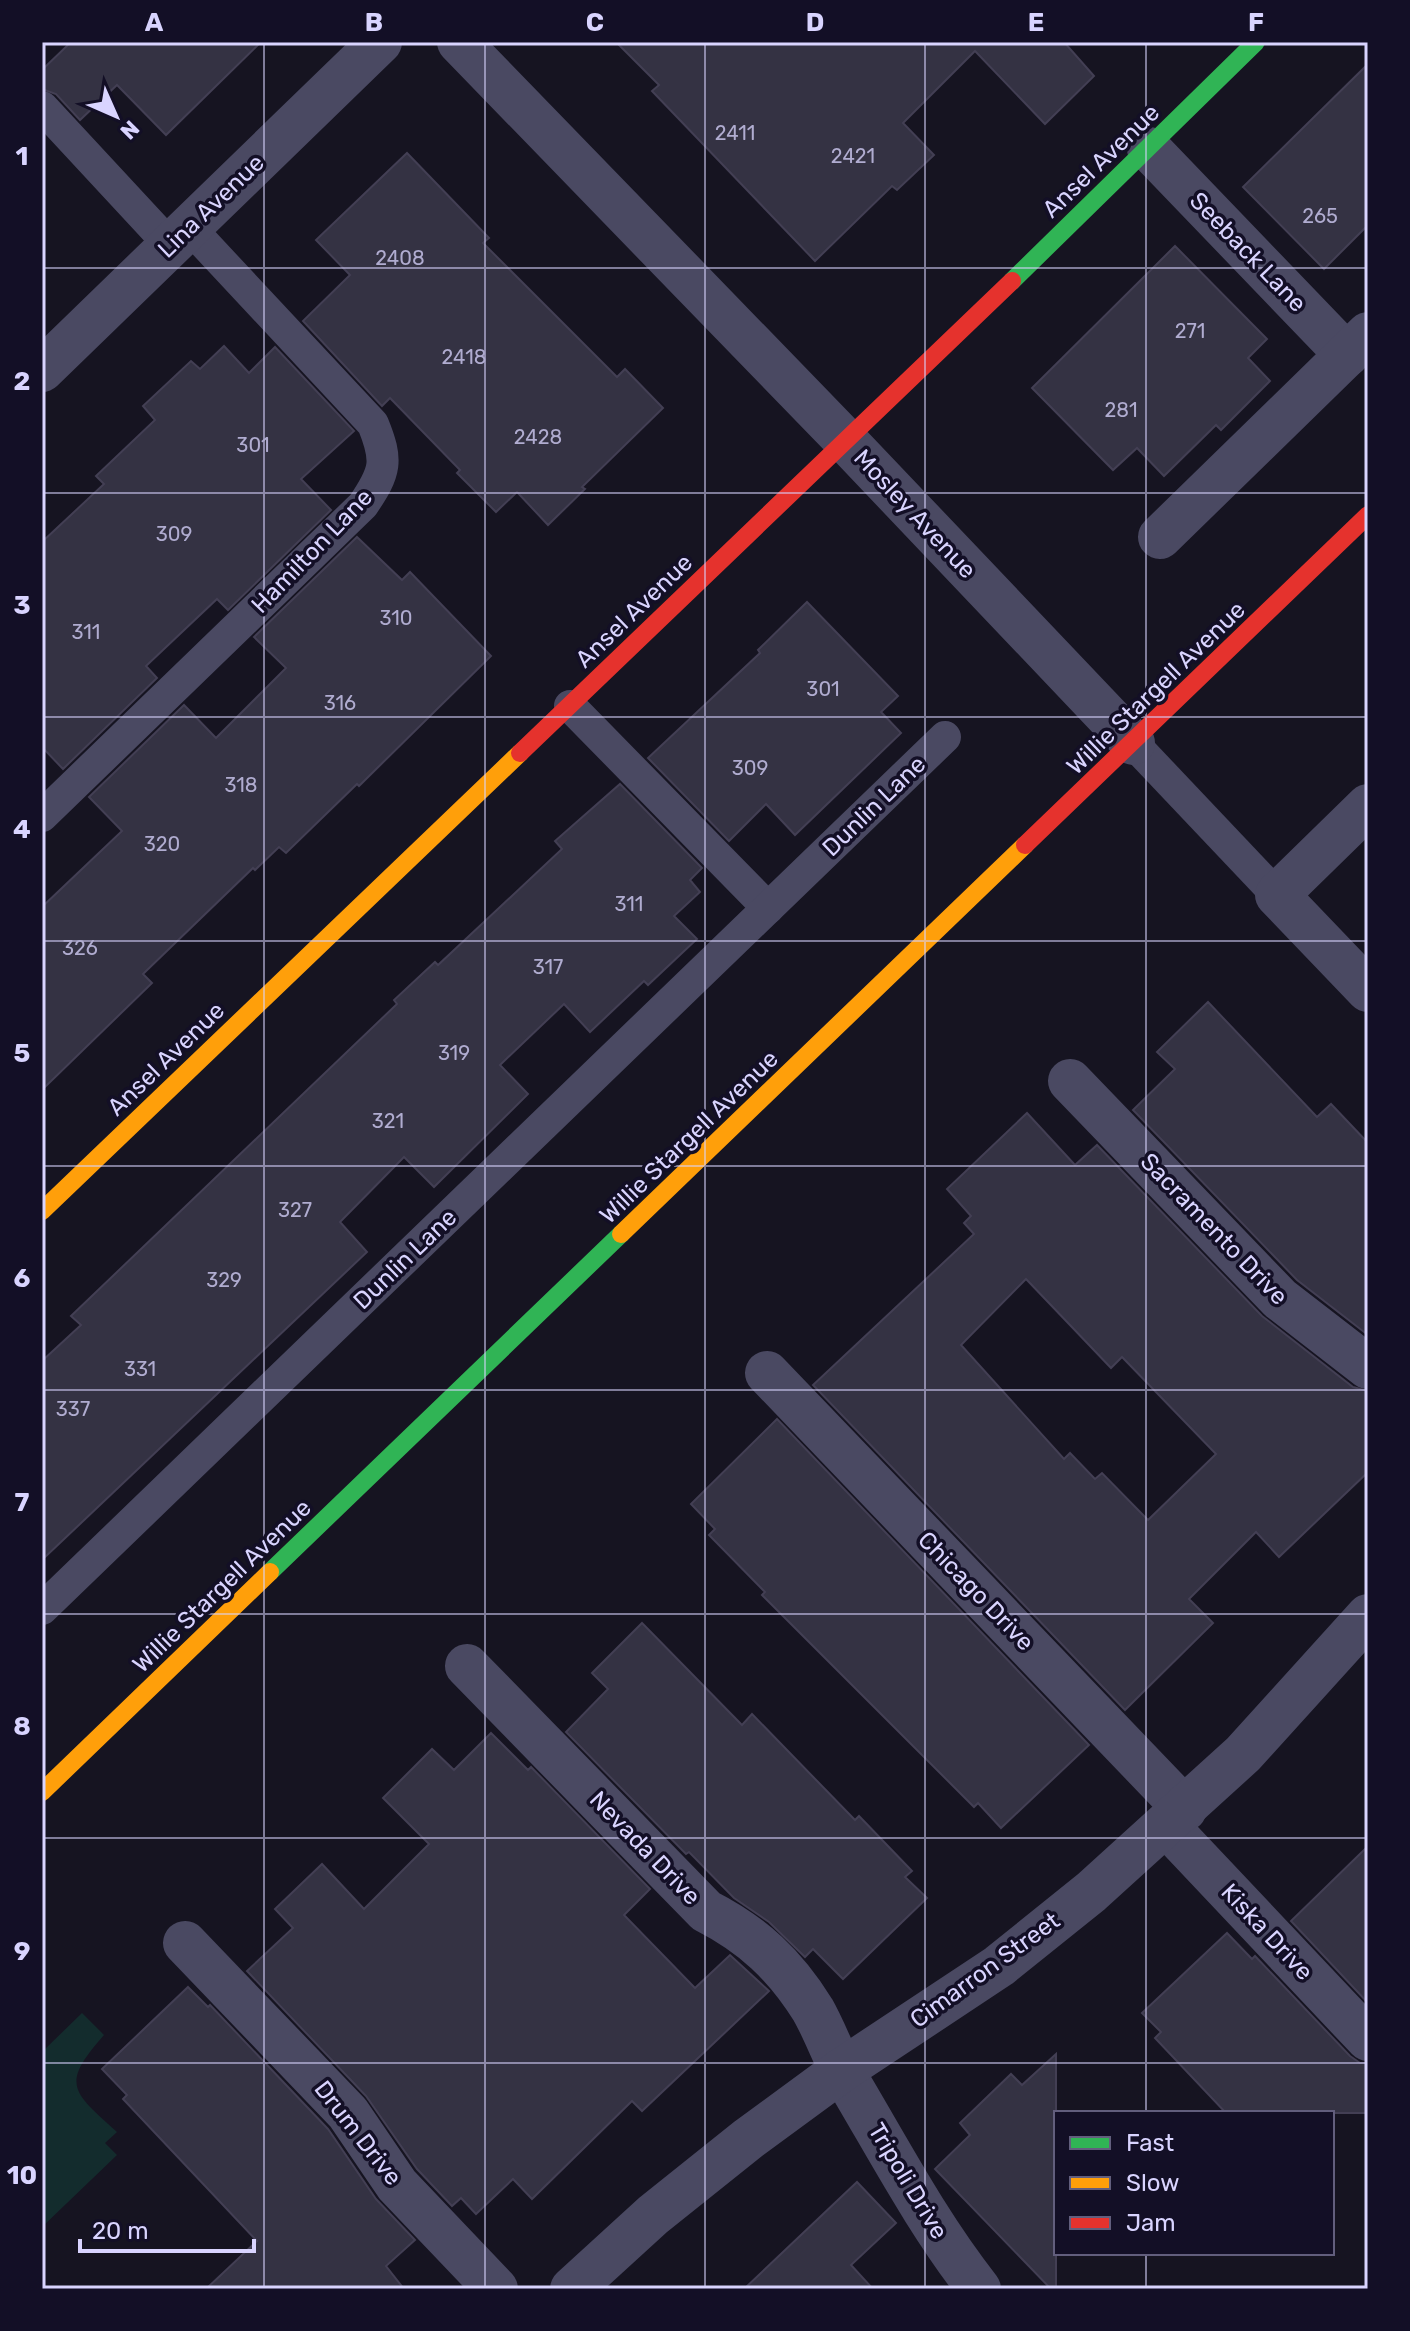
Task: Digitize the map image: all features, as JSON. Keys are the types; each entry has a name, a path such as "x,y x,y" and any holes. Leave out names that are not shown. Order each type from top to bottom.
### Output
{"street":[{"name":"Lina Avenue","path":"42,370 380,42"},
{"name":"Mosley Avenue","path":"459,42 845,440 1133,743"},
{"name":"Ansel Avenue","path":"42,1211 1149,149 1256,42"},
{"name":"Seeback Lane","path":"1149,149 1358,344 1160,537"},
{"name":"Willie Stargell Avenue","path":"42,1792 1368,515"},
{"path":"1277,895 1368,806"},
{"name":"Mosley Avenue","path":"1277,895 1368,990"},
{"name":"Sacramento Drive","path":"1070,1081 1280,1299 1368,1367"},
{"name":"Chicago Drive","path":"767,1373 1176,1817"},
{"name":"Cimarron Street","path":"572,2289 653,2215 748,2139 842,2070 999,1966 1091,1892 1176,1817 1286,1709 1368,1616"},
{"name":"Nevada Drive","path":"467,1666 706,1911 766,1949 812,2010 842,2070"},
{"name":"Kiska Drive","path":"1176,1817 1368,2039"},
{"name":"Drum Drive","path":"185,1943 348,2113 397,2185 496,2289"},
{"name":"Tripoli Drive","path":"842,2070 947,2248 979,2289"}],"lane":[{"name":"Hamilton Lane","path":"42,107 373,424 384,450 380,480 363,505 42,816"},
{"path":"570,706 768,908"},
{"name":"Dunlin Lane","path":"42,1609 945,737"},
{"name":"Mosley Avenue","path":"1133,743 1277,895"}],"green space":[{"path":"82,2013 104,2035 81,2065 77,2087 90,2107 117,2132 105,2143 117,2155 42,2227 42,2052"}],"building":[{"path":"71,42 261,42 166,135 117,85 80,120 56,94 42,89 42,70"},
{"path":"616,42 1064,42 1094,76 1045,124 975,51 903,123 934,155 897,190 892,186 815,261 652,91 659,85"},
{"path":"1368,64 1368,225 1324,269 1243,187"},
{"path":"407,153 489,238 483,243 617,377 625,369 663,408 548,525 517,492 496,512 390,398 382,406 303,321 350,275 316,240"},
{"path":"1175,246 1267,339 1248,358 1270,381 1221,430 1216,425 1164,476 1137,448 1113,470 1032,388"},
{"path":"224,346 249,373 275,347 354,431 301,479 331,510 228,610 217,599 146,666 157,678 63,769 42,747 42,542 104,484 96,476 155,420 143,406 191,361 200,369"},
{"path":"357,537 402,580 410,572 491,656 286,853 279,847 255,870 253,868 143,974 152,983 42,1090 42,907 122,831 89,797 184,705 216,738 286,668 254,637"},
{"path":"807,602 898,696 881,712 901,733 795,835 766,804 729,841 648,758 760,653 758,650"},
{"path":"620,784 702,868 690,880 700,892 674,916 697,939 648,985 644,981 590,1032 564,1004 500,1065 528,1094 434,1187 404,1157 340,1222 367,1252 42,1560 42,1361 81,1325 71,1316 397,1004 394,1000 435,962 438,965 562,849 555,841"},
{"path":"1208,1002 1317,1117 1331,1104 1368,1143 1368,1335 1297,1280 1133,1110 1175,1069 1157,1052"},
{"path":"1027,1113 1075,1165 1097,1145 1262,1316 1353,1387 1368,1391 1368,1472 1279,1557 1256,1532 1189,1599 1213,1623 1125,1710 813,1385 974,1234 964,1223 971,1216 947,1189","holes":["1026,1279 1111,1368 1122,1357 1216,1454 1148,1520 1102,1473 1095,1479 1070,1453 1064,1459 961,1345"]},
{"path":"777,1419 1089,1745 1001,1828 978,1803 974,1807 762,1595 765,1592 709,1535 715,1529 691,1504"},
{"path":"642,1623 742,1725 752,1714 855,1820 859,1816 912,1871 905,1877 927,1898 843,1979 813,1949 805,1957 769,1922 734,1898 689,1852 686,1854 566,1732 608,1689 592,1673"},
{"path":"491,1733 528,1770 531,1767 650,1889 624,1915 695,1988 730,1955 769,1991 642,2111 632,2101 532,2199 513,2179 476,2214 461,2198 452,2206 417,2169 366,2096 247,1971 293,1928 275,1909 322,1864 364,1909 429,1844 383,1798 432,1749 454,1770"},
{"path":"1368,1846 1368,2003 1291,1921"},
{"path":"1227,1933 1252,1959 1255,1956 1350,2056 1360,2063 1368,2063 1368,2113 1224,2111 1155,2038 1161,2032 1142,2013"},
{"path":"188,1987 208,2007 210,2005 328,2129 376,2199 415,2240 386,2266 404,2289 206,2289 257,2241 123,2099 127,2095 102,2069"},
{"path":"1056,2054 1056,2289 1051,2289 935,2169 970,2135 960,2123 1011,2074 1022,2085"},
{"path":"857,2182 896,2223 851,2265 873,2289 744,2289"}],"traffic: fast":[{"path":"1012,281 1256,42"},
{"path":"270,1572 621,1234"}],"traffic: slow":[{"path":"42,1211 520,753"},
{"path":"621,1234 1025,845"},
{"path":"42,1792 270,1572"}],"traffic: jam":[{"path":"520,753 1012,281"},
{"path":"1025,845 1368,515"}]}
